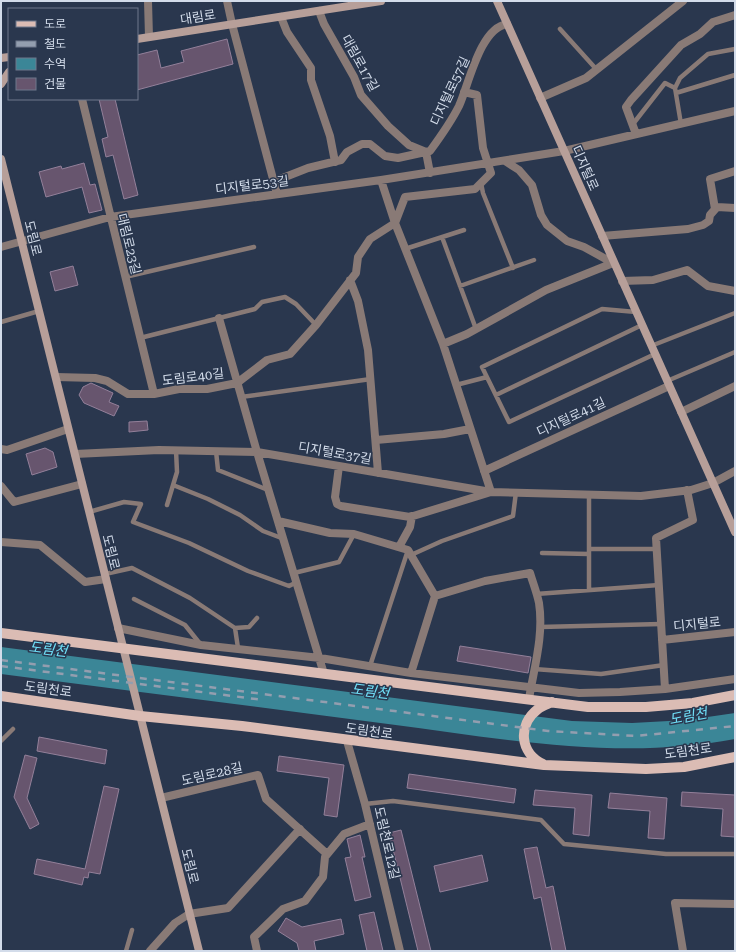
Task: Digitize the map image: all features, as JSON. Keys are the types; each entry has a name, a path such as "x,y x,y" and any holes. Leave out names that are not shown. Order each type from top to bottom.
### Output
{"main road":[{"path":"1,633 124,653 324,674 529,699 549,704 588,707 646,707 693,703 735,695"},
{"name":"도림천로","path":"1,696 139,712 347,741 544,765 646,769 684,767 735,757"},
{"path":"544,765 535,760 528,753 524,744 525,731 530,718 538,710 549,704"}],"street":[{"path":"148,1 149,37"},
{"path":"227,1 275,181 277,194"},
{"name":"대림로","path":"138,39 381,1"},
{"name":"디지털로","path":"497,1 613,263 735,532"},
{"path":"540,98 586,78 683,1"},
{"name":"대림로17길","path":"319,11 324,24 354,77 361,95 393,131 409,145 426,152"},
{"path":"636,134 634,124 626,107 681,45 700,34 713,22 735,15"},
{"path":"281,17 287,32 311,68 311,80 330,136 335,162"},
{"name":"디지털로57길","path":"426,152 430,151 442,136 464,92 486,41 497,27 507,24"},
{"path":"1,84 8,74"},
{"path":"395,223 405,197 475,189 491,172 483,148 477,95 464,92"},
{"name":"대림로23길","path":"82,100 154,394"},
{"name":"디지털로53길","path":"1,247 110,217 430,173 564,151 735,111"},
{"path":"275,181 308,168 341,160 347,152 362,144 370,144 386,156 398,158 426,152 430,173"},
{"name":"도림로","path":"1,159 199,951"},
{"path":"505,161 519,170 532,185 541,215 547,225 567,241 584,247 613,263"},
{"path":"715,209 710,179 735,171"},
{"path":"339,466 335,497 337,504 412,516 491,492 443,344 395,223 381,180"},
{"path":"602,236 688,229 703,225 709,221 710,214 716,208 735,208"},
{"name":"도림로40길","path":"56,377 96,378 107,381 128,394 154,394 179,389 207,389 237,383 268,360 290,354 316,325 356,272 358,257 370,239 395,223"},
{"path":"443,344 476,329 546,290 613,263"},
{"path":"622,281 653,280 687,270 708,286 735,291"},
{"path":"350,280 358,301 368,350 372,378 378,473"},
{"path":"220,318 268,490 324,674"},
{"name":"디지털로41길","path":"484,471 668,383"},
{"path":"681,412 735,386"},
{"path":"1,449 7,450 68,429"},
{"path":"376,440 444,434 470,429"},
{"name":"디지털로37길","path":"75,454 176,450 257,452 491,492 641,496 687,490 712,483 735,471"},
{"path":"1,486 14,502 82,484"},
{"path":"665,689 656,538 693,520 687,490"},
{"path":"406,551 412,516"},
{"path":"278,521 330,533 354,534 406,551 435,596"},
{"path":"1,542 40,545 85,582 105,576"},
{"path":"435,596 485,581 530,573 536,594 540,626 529,699"},
{"path":"411,673 435,596"},
{"path":"118,628 201,645 320,658 411,673 531,686 579,693 665,689 735,679"},
{"name":"디지털로","path":"662,640 735,632"},
{"name":"도림천로12길","path":"347,741 365,804 400,951"},
{"name":"도림로28길","path":"161,798 258,775 266,799 327,854"},
{"path":"257,951 254,937 283,909 305,901 323,877 325,857 344,834 370,824"},
{"path":"150,951 175,923 190,914 228,908 300,829"},
{"path":"683,951 675,903 735,904"}],"lane":[{"path":"560,29 597,70"},
{"path":"681,124 675,90 680,78 708,54 735,49"},
{"path":"634,124 665,83 675,90 735,75"},
{"path":"481,183 483,193 513,268"},
{"path":"405,249 464,230"},
{"path":"442,237 476,329"},
{"path":"125,277 254,247"},
{"path":"460,286 534,260"},
{"path":"140,338 255,309 262,302 285,297 296,304 316,325"},
{"path":"636,312 602,309 482,367 510,422 655,354"},
{"path":"1,322 39,311"},
{"path":"651,346 735,313"},
{"path":"496,395 642,326"},
{"path":"668,383 735,352"},
{"path":"456,385 487,377"},
{"path":"241,397 372,378"},
{"path":"167,505 177,472 176,450"},
{"path":"216,451 218,470 268,490"},
{"path":"173,485 208,499 240,515 263,530 284,539"},
{"path":"370,666 406,551 442,541 512,516 516,492"},
{"path":"589,494 589,590"},
{"path":"89,512 124,502 141,504 133,522 189,543 248,570 290,586 297,582"},
{"path":"294,573 339,562 354,534"},
{"path":"542,553 657,549"},
{"path":"105,576 132,568 190,598 235,628 249,627 257,618"},
{"path":"536,594 659,585"},
{"path":"134,599 185,625 201,645"},
{"path":"540,626 661,624"},
{"path":"235,628 238,648"},
{"path":"534,669 601,674 664,665"},
{"path":"1,741 13,729"},
{"path":"365,804 393,801 541,820 564,844 666,854 735,854"},
{"path":"126,951 132,930"}],"water":[{"name":"도림천","path":"1,647 572,721 632,723 687,720 735,713 735,739 692,745 648,748 605,748 475,736 1,674"}],"building":[{"path":"227,39 233,64 138,90 138,55 157,50 161,68 184,62 181,51"},
{"path":"99,100 115,100 138,195 124,199 113,155 106,157 102,139 108,137"},
{"path":"84,163 90,185 95,184 102,210 89,213 82,187 46,197 39,172 61,166 62,169"},
{"path":"73,266 78,285 55,291 50,272"},
{"path":"91,383 113,393 109,402 119,406 114,416 84,403 79,395 83,387"},
{"path":"147,421 148,430 129,432 129,422"},
{"path":"45,448 53,452 57,467 32,475 26,454"},
{"path":"460,646 531,657 528,673 457,661"},
{"path":"39,737 107,750 105,764 37,751"},
{"path":"25,755 37,758 27,798 39,824 30,829 14,797"},
{"path":"279,756 344,765 337,817 324,815 329,778 277,771"},
{"path":"409,774 516,789 514,803 407,788"},
{"path":"104,786 119,789 100,874 89,872 88,878 84,877 82,885 34,874 37,859 85,869"},
{"path":"535,790 592,795 589,836 573,834 575,808 533,805"},
{"path":"682,792 735,795 735,837 721,836 723,809 681,806"},
{"path":"610,793 667,798 664,839 648,838 650,811 608,808"},
{"path":"401,830 431,951 418,951 389,833"},
{"path":"360,835 365,857 362,857 371,897 355,901 345,858 351,857 347,839"},
{"path":"537,847 546,888 553,886 566,951 552,951 541,897 534,899 524,849"},
{"path":"482,855 488,881 440,892 434,866"},
{"path":"374,912 383,951 367,951 359,915"},
{"path":"286,918 302,927 341,919 344,934 314,941 316,951 299,951 297,943 278,931"}],"railway":[{"path":"1,660 548,731 636,736 735,726"},
{"path":"1,666 263,700"}]}
